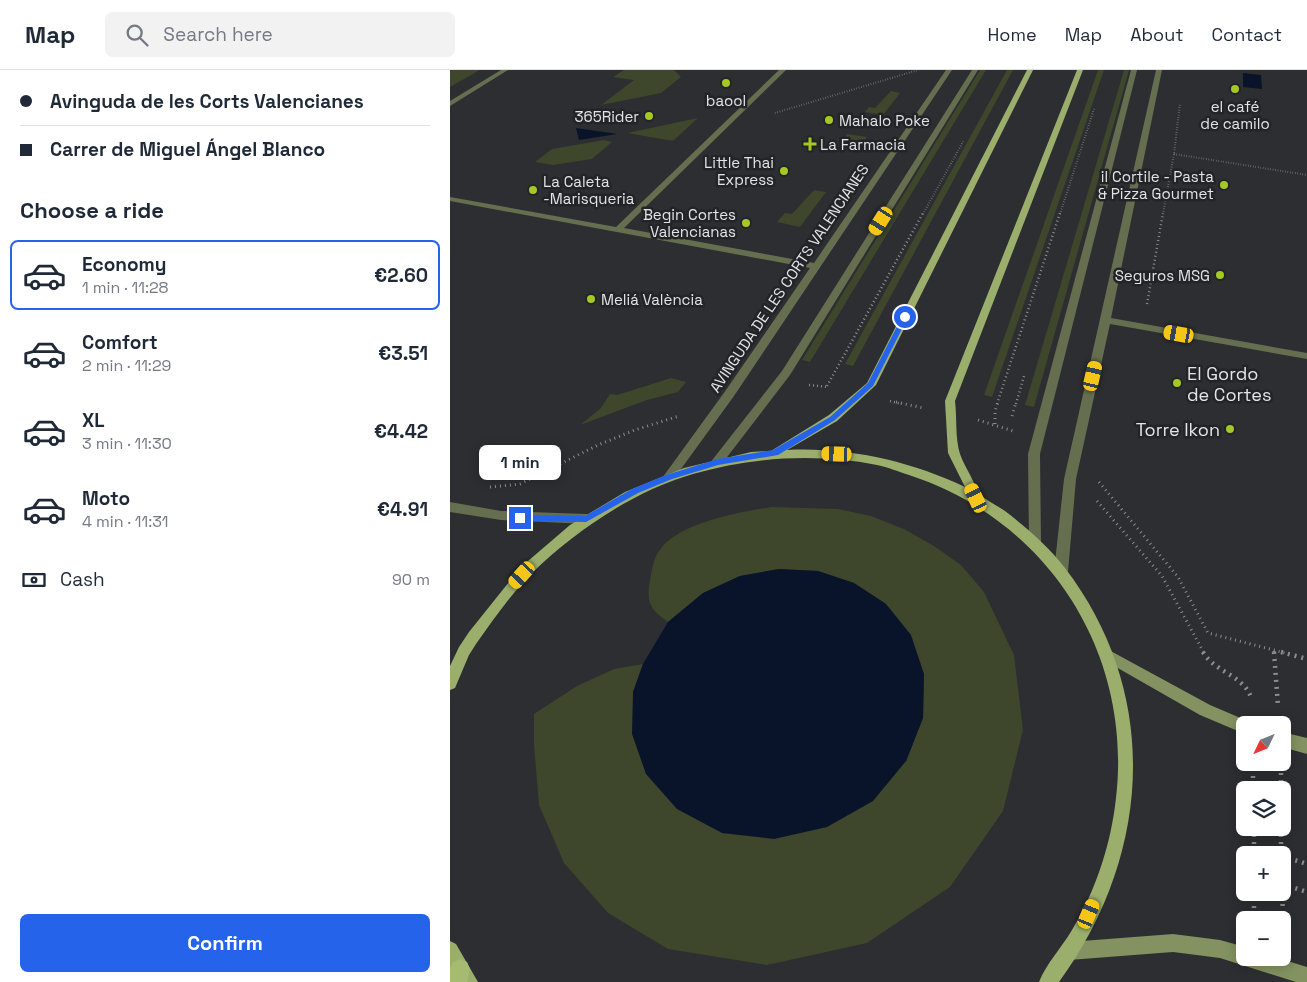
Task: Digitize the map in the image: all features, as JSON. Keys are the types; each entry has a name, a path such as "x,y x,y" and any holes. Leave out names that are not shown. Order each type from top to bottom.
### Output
{"main road":[{"path":"775,453 833,418 871,385 1030,70"},
{"path":"976,498 954,453 950,401 1080,70"},
{"path":"450,684 465,650 499,600 533,562 586,519 635,491 669,476 718,462 775,453 837,454 878,460 918,471 976,498 998,512 1035,543 1061,572 1093,620 1115,677 1126,734 1125,798 1111,864 1082,931 1048,982"},
{"path":"1107,655 1205,710 1236,723"},
{"path":"1291,742 1307,746"},
{"path":"1069,951 1173,943 1220,949 1236,953"},
{"path":"450,950 462,978"},
{"path":"1275,966 1307,976"}],"street":[{"path":"450,104 505,70"},
{"path":"618,230 783,70"},
{"name":"AVINGUDA DE LES CORTS VALENCIANES","path":"669,476 730,393 949,70"},
{"path":"718,462 786,373 975,70"},
{"path":"1035,543 1034,454 1134,70"},
{"path":"1061,572 1070,479 1159,70"},
{"path":"450,199 816,266"},
{"path":"1106,320 1307,356"},
{"path":"450,507 520,518 586,519"}],"path":[{"path":"768,115 918,70"},
{"path":"1146,306 1174,154 1180,98"},
{"path":"965,138 826,387 995,424 995,411 1094,108"},
{"path":"1174,154 1307,175"},
{"path":"488,488 494,485 520,484 598,445 635,430 684,415"},
{"path":"1096,487 1097,480 1178,577 1208,633 1307,659"},
{"path":"1096,494 1098,503 1162,576 1207,659 1242,683 1249,690 1252,699"},
{"path":"1274,651 1278,706"},
{"path":"1281,773 1281,781"},
{"path":"1291,859 1307,864"},
{"path":"1291,887 1307,892"}],"green space":[{"path":"450,70 480,70 450,87"},
{"path":"624,70 674,70 681,77 661,93 601,105 634,80 613,77"},
{"path":"980,70 986,70 810,362 802,360"},
{"path":"1007,70 1013,70 853,366 845,364"},
{"path":"1098,70 1104,70 992,397 984,395"},
{"path":"1124,70 1129,70 1034,407 1025,405"},
{"path":"891,91 900,93 883,115 865,112 869,107 875,108"},
{"path":"698,118 673,141 627,133"},
{"path":"847,134 867,137 858,150 844,148 846,141 842,140"},
{"path":"604,140 612,142 592,159 553,165 535,162 552,149"},
{"path":"814,190 826,192 800,227 777,222 785,213 792,214"},
{"path":"671,378 686,382 678,392 647,400 580,425 600,409 610,394 617,395"},
{"path":"772,507 838,509 871,516 904,529 934,546 961,565 984,592 1014,655 1023,730 1003,811 950,887 867,943 767,965 668,949 608,913 564,863 539,805 534,745 534,714 577,686 614,669 643,664 633,692 906,762 923,718 924,674 886,604 854,583 818,571 779,569 740,576 703,593 668,622 653,609 649,600 649,588 653,565 657,554 668,541 694,526 711,520"}],"water":[{"path":"1243,73 1261,75 1262,89 1243,87"},
{"path":"576,128 617,134 579,140"},
{"path":"779,569 818,571 854,583 886,604 911,635 924,674 923,718 906,761 873,801 827,827 774,839 722,833 677,809 646,774 632,734 633,692 643,664 668,622 703,593 740,576"}],"place":[{"name":"baool","path":"726,83"},
{"name":"el café de camilo","path":"1235,89"},
{"name":"365Rider","path":"649,116"},
{"name":"Mahalo Poke","path":"829,120"},
{"name":"La Farmacia","path":"810,144"},
{"name":"Little Thai Express","path":"784,171"},
{"name":"il Cortile - Pasta & Pizza Gourmet","path":"1224,185"},
{"name":"La Caleta -Marisqueria","path":"533,190"},
{"name":"Begin Cortes Valencianas","path":"746,223"},
{"name":"Seguros MSG","path":"1220,275"},
{"name":"Meliá València","path":"591,299"},
{"name":"El Gordo de Cortes","path":"1177,383"},
{"name":"Torre Ikon","path":"1230,429"}],"route":[{"path":"520,518 586,519 635,491 669,476 718,462 775,453 833,418 871,385 905,317"}]}
